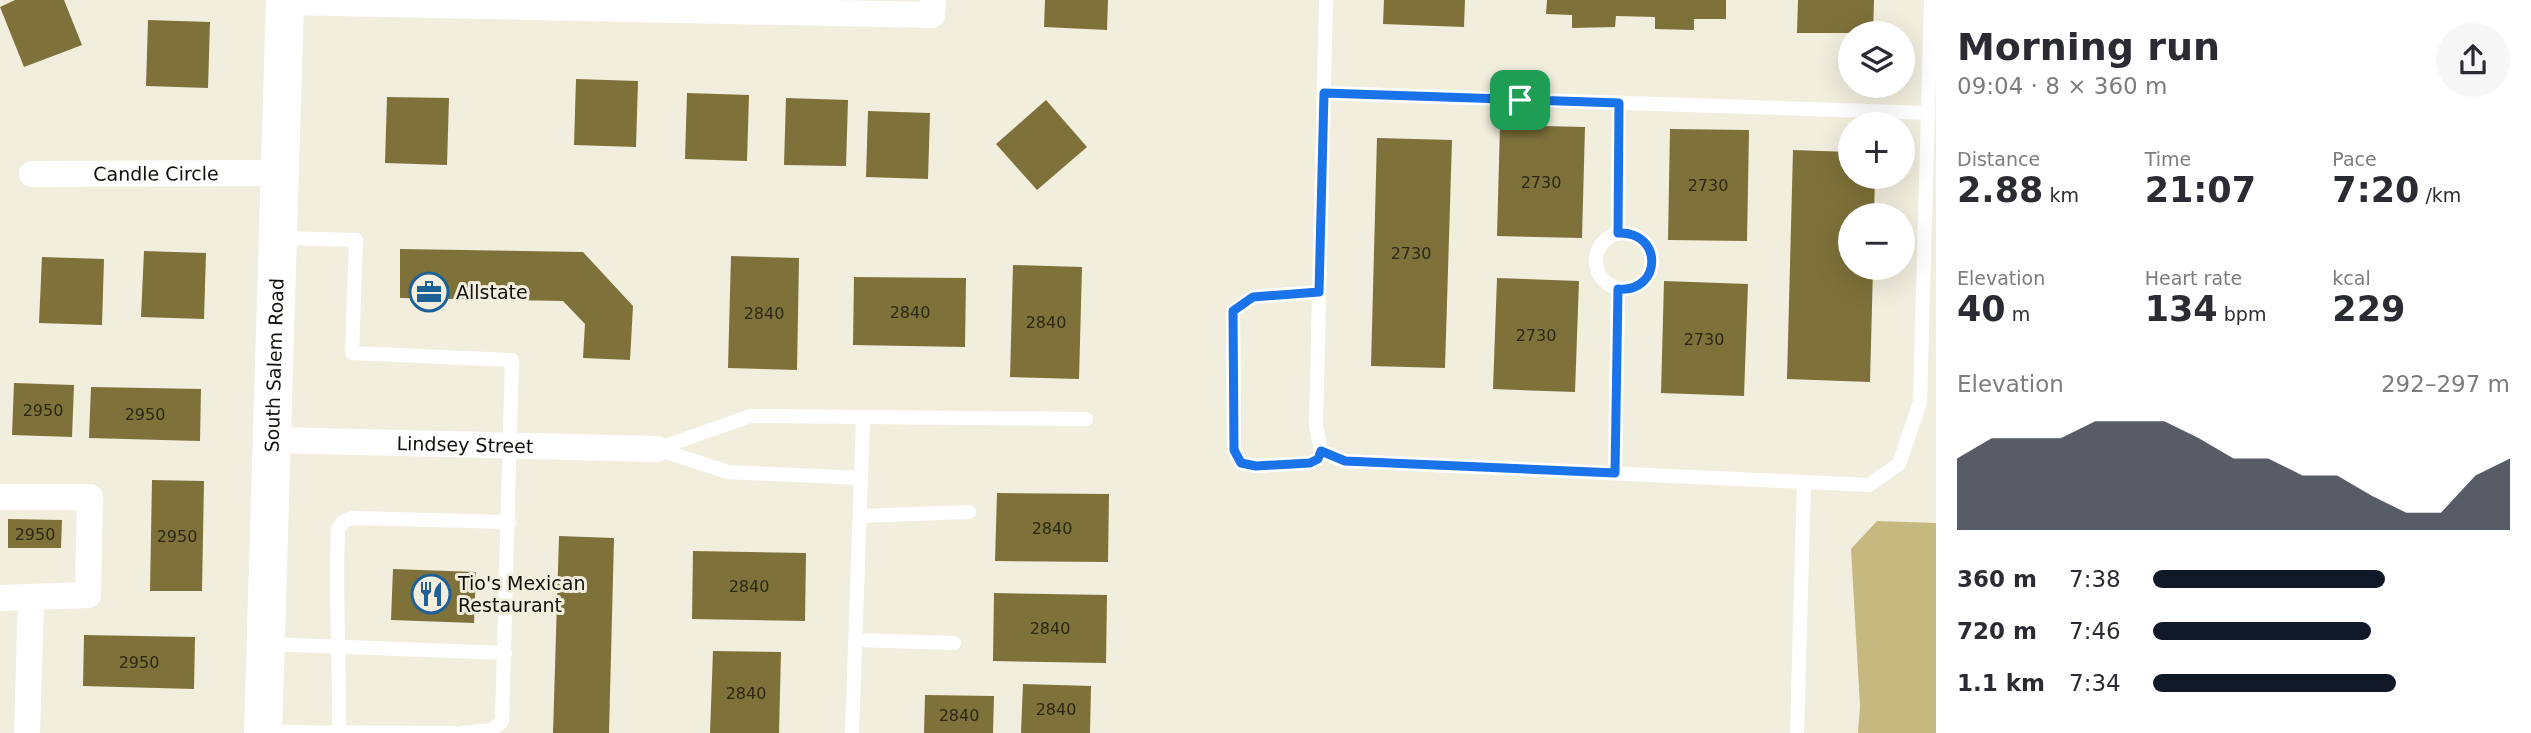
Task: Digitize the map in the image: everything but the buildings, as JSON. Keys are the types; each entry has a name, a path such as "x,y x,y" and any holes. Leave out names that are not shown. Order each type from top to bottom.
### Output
{"main road":[{"name":"South Salem Road","path":"263,733 285,1"}],"street":[{"path":"285,1 932,7"},
{"name":"Candle Circle","path":"32,174 281,173"},
{"name":"Lindsey Street","path":"272,440 657,449"},
{"path":"0,497 90,497 88,595 0,598"},
{"path":"27,733 31,599"}],"lane":[{"path":"1319,292 1253,297 1233,311 1234,450 1241,463 1256,466 1310,463 1318,459 1321,451 1316,426 1326,0"},
{"path":"1321,451 1345,461 1868,485 1899,464 1920,402 1931,0"},
{"path":"1324,93 1928,113"},
{"path":"1618,233 1619,103"},
{"path":"1618,233 1636,235 1644,241 1652,257 1649,275 1636,287 1618,289 1602,279 1596,261 1602,243 1618,233"},
{"path":"279,238 356,240 352,353 512,360 502,721 492,730 460,733"},
{"path":"1615,473 1618,289"},
{"path":"657,449 750,416 1086,419"},
{"path":"852,733 863,418"},
{"path":"657,449 728,471 860,478"},
{"path":"1797,733 1804,482"},
{"path":"860,516 969,512"},
{"path":"339,732 340,646 336,573 338,529 344,521 354,518 509,522"},
{"path":"856,640 954,643"},
{"path":"265,644 505,653"},
{"path":"263,733 453,733"}],"shaded area":[{"path":"1877,521 1936,523 1936,733 1858,733 1860,706 1851,549"}],"place":[{"name":"Allstate","path":"429,292"},
{"name":"Tio's Mexican Restaurant","path":"431,594"}],"route":[{"path":"1324,93 1520,100 1619,103 1618,233 1636,235 1644,241 1652,257 1652,266 1649,275 1636,287 1618,289 1615,473 1345,461 1321,451 1318,459 1310,463 1256,466 1241,463 1234,450 1233,311 1240,303 1253,297 1319,292 1324,93"}]}
